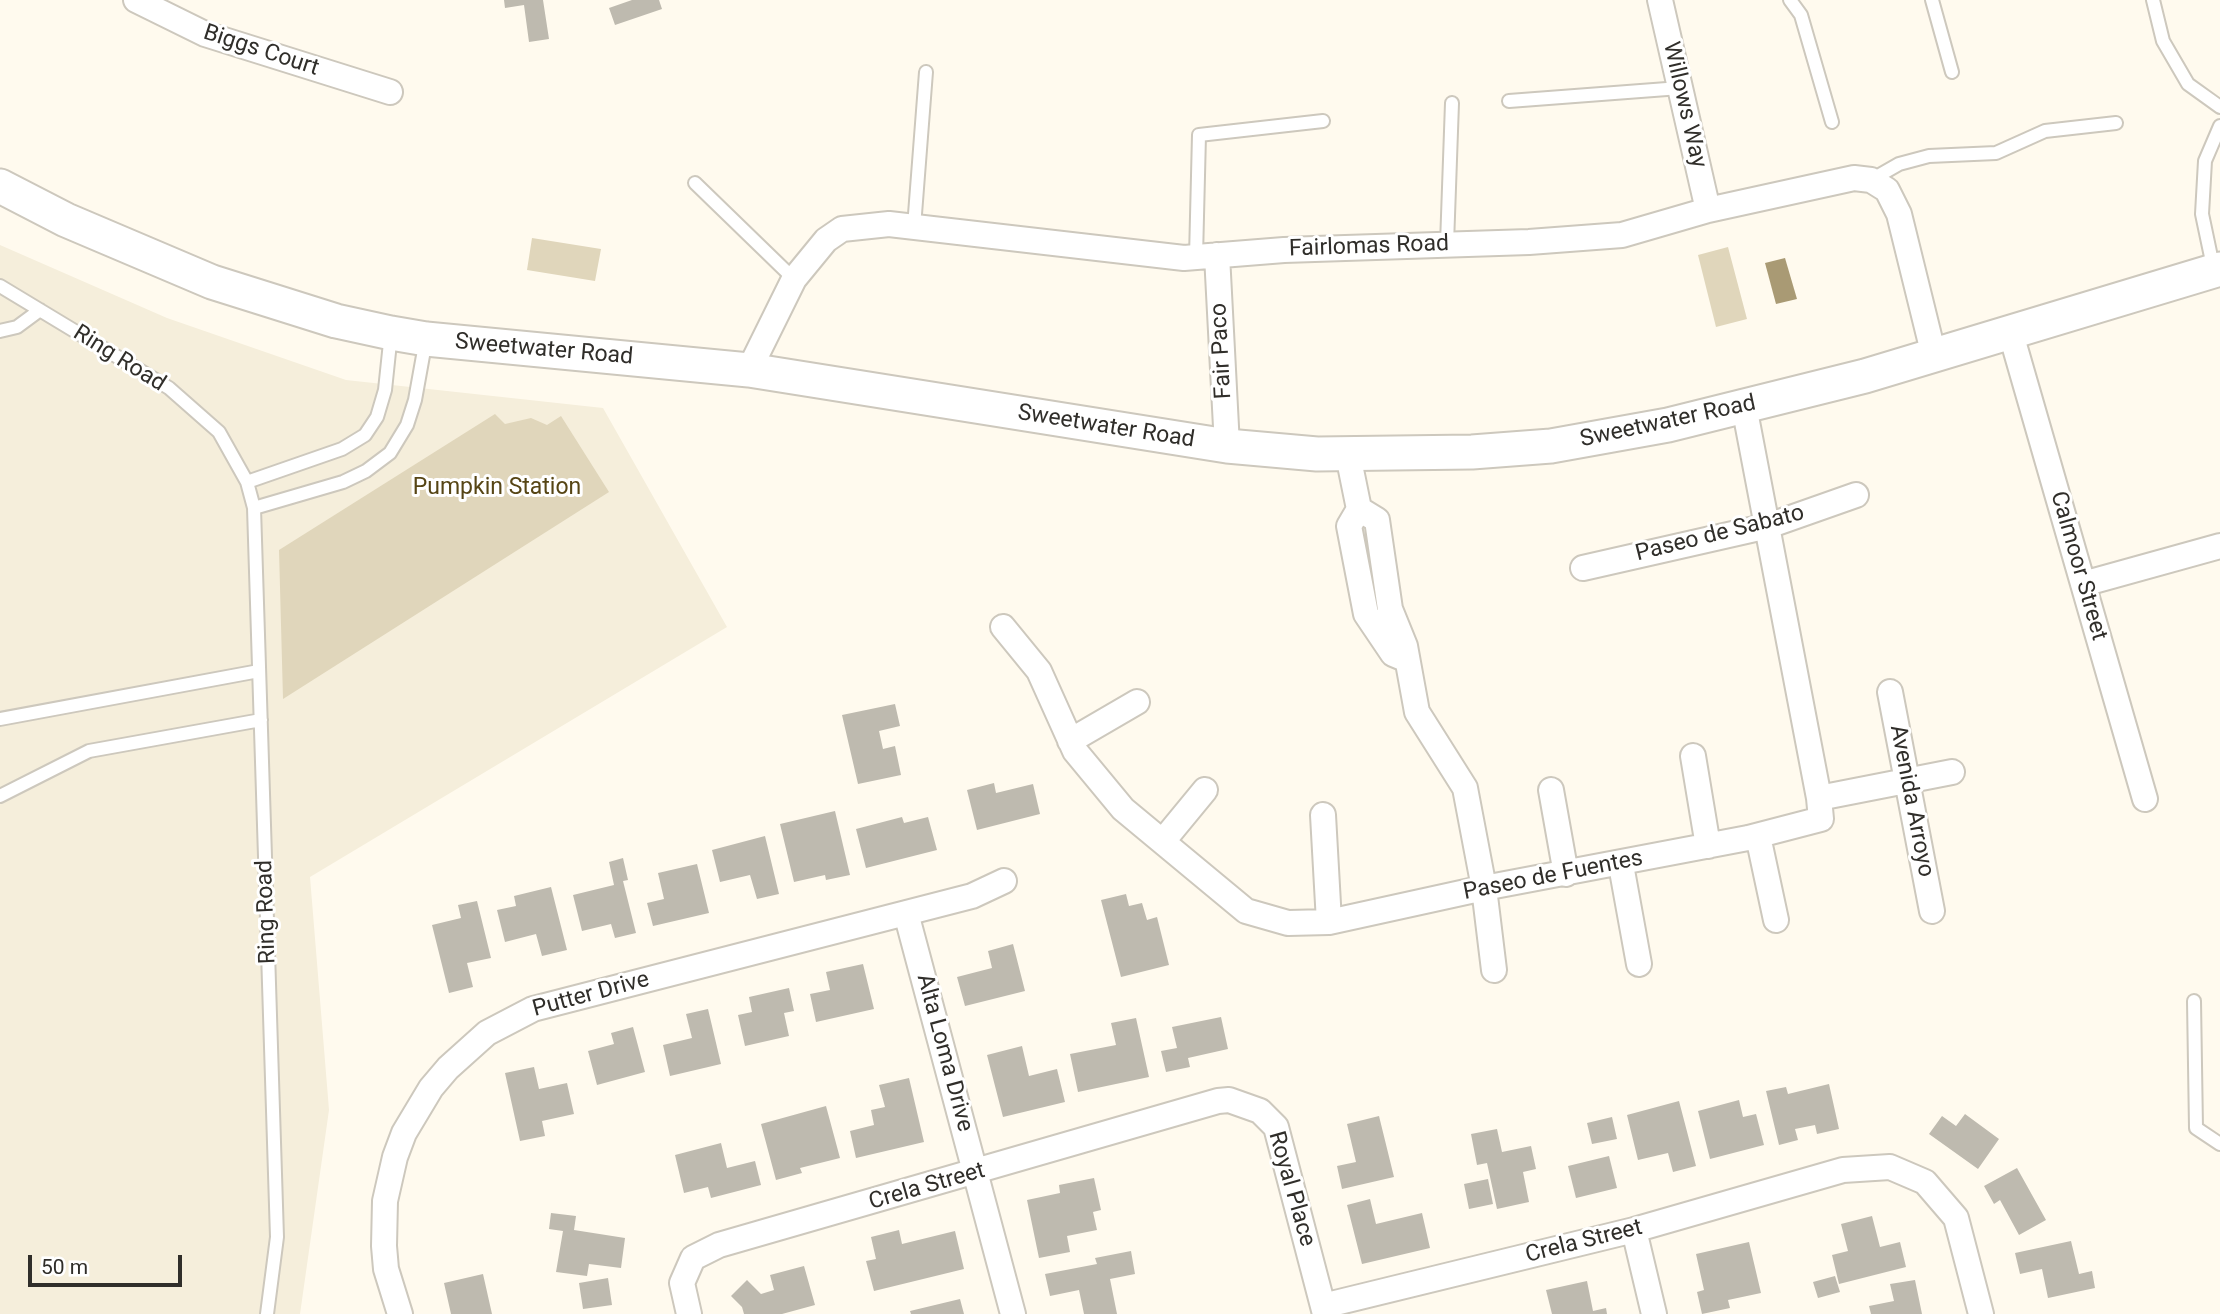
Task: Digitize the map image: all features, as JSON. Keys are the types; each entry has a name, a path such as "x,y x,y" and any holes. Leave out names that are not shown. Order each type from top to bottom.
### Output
{"main road":[{"name":"Sweetwater Road","path":"0,186 65,220 212,282 335,321 391,333 425,339 749,370 1227,446 1348,455 1472,452 1551,446 1668,425 1934,356 2217,270"}],"street":[{"name":"Biggs Court","path":"136,0 205,34 390,92"},
{"name":"Willows Way","path":"1660,0 1708,210"},
{"name":"Fairlomas Road","path":"749,370 793,279 826,240 842,229 889,224 1206,256 1622,235 1708,210 1854,178 1871,180"},
{"path":"1871,180 1887,190 1899,214 1934,356"},
{"name":"Fair Paco","path":"1206,256 1227,446"},
{"name":"Calmoor Street","path":"2011,334 2145,799"},
{"path":"1744,406 1819,798 1952,772"},
{"path":"1348,455 1359,509 1349,526 1366,614 1393,654 1405,659 1417,712 1465,788 1484,888 1494,970"},
{"name":"Paseo de Sabato","path":"1583,568 1768,526 1856,495"},
{"path":"2083,584 2220,546"},
{"name":"Paseo de Fuentes","path":"1003,627 1039,671 1075,751 1123,808 1246,911 1288,923 1329,922 1484,888 1758,836 1821,819 1819,798"},
{"name":"Avenida Arroyo","path":"1890,692 1932,911"},
{"path":"1070,741 1137,702"},
{"path":"1693,757 1708,846"},
{"path":"1163,841 1205,790"},
{"path":"1551,790 1566,874"},
{"path":"1323,815 1329,922"},
{"path":"1758,836 1776,920"},
{"path":"1620,864 1639,964"},
{"name":"Putter Drive","path":"400,1314 386,1269 384,1246 389,1179 404,1133 417,1110 448,1068 467,1049 510,1020 533,1009 972,896 1003,881"},
{"name":"Alta Loma Drive","path":"906,913 1013,1314"},
{"name":"Crela Street","path":"689,1314 682,1283 692,1258 719,1245 1218,1101"},
{"name":"Royal Place","path":"1218,1101 1250,1105 1276,1127 1324,1310"},
{"name":"Crela Street","path":"1324,1310 1634,1230 1843,1170 1891,1167 1925,1182 1956,1218 1981,1314"},
{"path":"1634,1230 1654,1314"}],"lane":[{"path":"1790,0 1801,15 1832,122"},
{"path":"1932,0 1952,72"},
{"path":"2152,0 2163,41 2188,84 2220,107"},
{"path":"914,227 926,72"},
{"path":"1508,101 1680,88"},
{"path":"1447,244 1452,103"},
{"path":"1206,256 1199,135 1323,121"},
{"path":"1871,180 1899,164 1929,156 1996,153 2045,131 2116,122"},
{"path":"2217,270 2202,214 2205,161 2220,126"},
{"path":"695,183 793,279"},
{"name":"Ring Road","path":"0,286 169,388 219,432 247,482 254,508 277,1237 267,1314"},
{"path":"0,331 17,327 40,310"},
{"path":"247,482 342,449 365,435 377,417 385,390 391,333"},
{"path":"254,508 343,482 366,471 390,453 407,425 415,400 425,339"},
{"path":"0,719 260,671"},
{"path":"0,796 89,751 261,720"},
{"path":"2194,1002 2196,1128 2220,1144"}],"shaded area":[{"path":"0,245 167,318 346,380 603,408 727,627 310,877 329,1110 300,1314 0,1314"},
{"path":"1785,258 1797,299 1776,304 1765,263"}],"green space":[{"path":"532,238 601,249 595,281 527,270"},
{"path":"1728,247 1747,319 1716,327 1698,255"},
{"name":"Pumpkin Station","path":"495,414 505,424 531,418 547,425 561,416 609,492 283,699 279,550"}],"building":[{"path":"504,0 543,0 549,39 529,42 524,5 505,8"},
{"path":"632,0 659,0 662,9 615,25 609,8"},
{"path":"895,704 900,726 879,731 883,749 895,746 901,775 858,784 842,715"},
{"path":"994,783 996,793 1033,784 1040,814 977,830 967,790"},
{"path":"835,811 850,875 826,880 825,875 794,882 780,824"},
{"path":"902,817 904,823 928,817 937,850 866,868 856,829"},
{"path":"765,836 779,894 757,899 750,875 720,882 712,850"},
{"path":"623,858 628,880 623,881 636,933 615,938 611,924 582,931 573,895 614,885 609,862"},
{"path":"697,864 709,913 653,926 647,903 664,899 658,873"},
{"path":"551,887 567,950 542,956 536,934 505,942 497,910 516,906 514,896"},
{"path":"1126,894 1129,906 1142,903 1147,920 1157,917 1169,965 1121,977 1101,900"},
{"path":"477,901 491,958 467,963 473,987 449,993 432,925 461,918 458,905"},
{"path":"1013,944 1025,991 965,1006 957,977 992,968 988,951"},
{"path":"863,964 874,1009 816,1022 810,994 830,990 826,972"},
{"path":"789,988 794,1011 784,1013 789,1036 745,1046 738,1015 752,1012 749,997"},
{"path":"708,1009 721,1064 670,1076 663,1045 692,1038 686,1014"},
{"path":"1221,1017 1228,1049 1188,1058 1190,1067 1166,1072 1161,1051 1177,1048 1172,1027"},
{"path":"1136,1018 1149,1077 1078,1092 1070,1054 1116,1045 1111,1023"},
{"path":"633,1027 645,1072 597,1085 588,1051 614,1044 611,1033"},
{"path":"1022,1046 1029,1076 1057,1069 1065,1102 1003,1117 987,1055"},
{"path":"534,1067 539,1089 567,1083 574,1114 542,1121 545,1136 520,1141 505,1073"},
{"path":"909,1078 924,1142 856,1158 850,1131 874,1125 871,1110 885,1107 879,1085"},
{"path":"1829,1084 1839,1129 1817,1134 1815,1125 1795,1129 1798,1140 1779,1145 1766,1091 1786,1087 1788,1094"},
{"path":"1739,1100 1743,1117 1756,1114 1764,1145 1710,1159 1698,1111"},
{"path":"1679,1101 1696,1166 1673,1172 1668,1153 1638,1160 1627,1115"},
{"path":"826,1106 840,1158 800,1168 802,1173 776,1180 761,1124"},
{"path":"1965,1114 1999,1139 1978,1169 1929,1134 1942,1116 1956,1126"},
{"path":"1379,1116 1394,1177 1342,1189 1337,1166 1356,1162 1347,1124"},
{"path":"1612,1117 1617,1139 1592,1144 1587,1123"},
{"path":"1497,1129 1502,1152 1531,1146 1536,1169 1523,1172 1529,1202 1497,1209 1487,1163 1477,1165 1471,1134"},
{"path":"721,1143 727,1168 755,1161 761,1185 711,1198 708,1187 684,1193 675,1155"},
{"path":"1609,1156 1617,1188 1576,1198 1568,1166"},
{"path":"2017,1168 2046,1220 2019,1235 2000,1200 1994,1204 1984,1186"},
{"path":"1094,1178 1101,1210 1093,1212 1097,1230 1067,1236 1070,1252 1039,1258 1027,1200 1060,1193 1059,1185"},
{"path":"1488,1179 1493,1204 1469,1209 1464,1184"},
{"path":"1370,1199 1376,1224 1422,1213 1430,1248 1362,1264 1347,1205"},
{"path":"551,1213 576,1216 574,1230 625,1238 621,1268 589,1264 587,1276 556,1272 563,1231 549,1229"},
{"path":"1872,1216 1880,1247 1900,1242 1906,1267 1839,1284 1832,1255 1848,1251 1841,1224"},
{"path":"899,1230 902,1244 955,1231 964,1269 874,1291 866,1261 876,1259 871,1237"},
{"path":"2071,1241 2079,1274 2092,1271 2095,1288 2048,1298 2042,1269 2020,1274 2015,1253"},
{"path":"1749,1242 1761,1293 1728,1300 1730,1308 1702,1314 1697,1292 1704,1290 1696,1254"},
{"path":"1131,1251 1135,1274 1110,1279 1117,1314 1084,1314 1079,1290 1050,1296 1045,1274 1097,1264 1095,1258"},
{"path":"804,1266 815,1305 782,1314 744,1314 742,1307 731,1296 747,1280 761,1294 774,1290 770,1275"},
{"path":"483,1274 492,1314 451,1314 444,1283"},
{"path":"1835,1276 1840,1292 1818,1298 1813,1282"},
{"path":"608,1278 612,1305 583,1309 579,1283"},
{"path":"1915,1280 1922,1314 1871,1314 1869,1306 1894,1301 1890,1284"},
{"path":"1587,1281 1593,1311 1606,1308 1607,1314 1552,1314 1546,1290"},
{"path":"960,1299 964,1314 911,1314 910,1311"}]}
